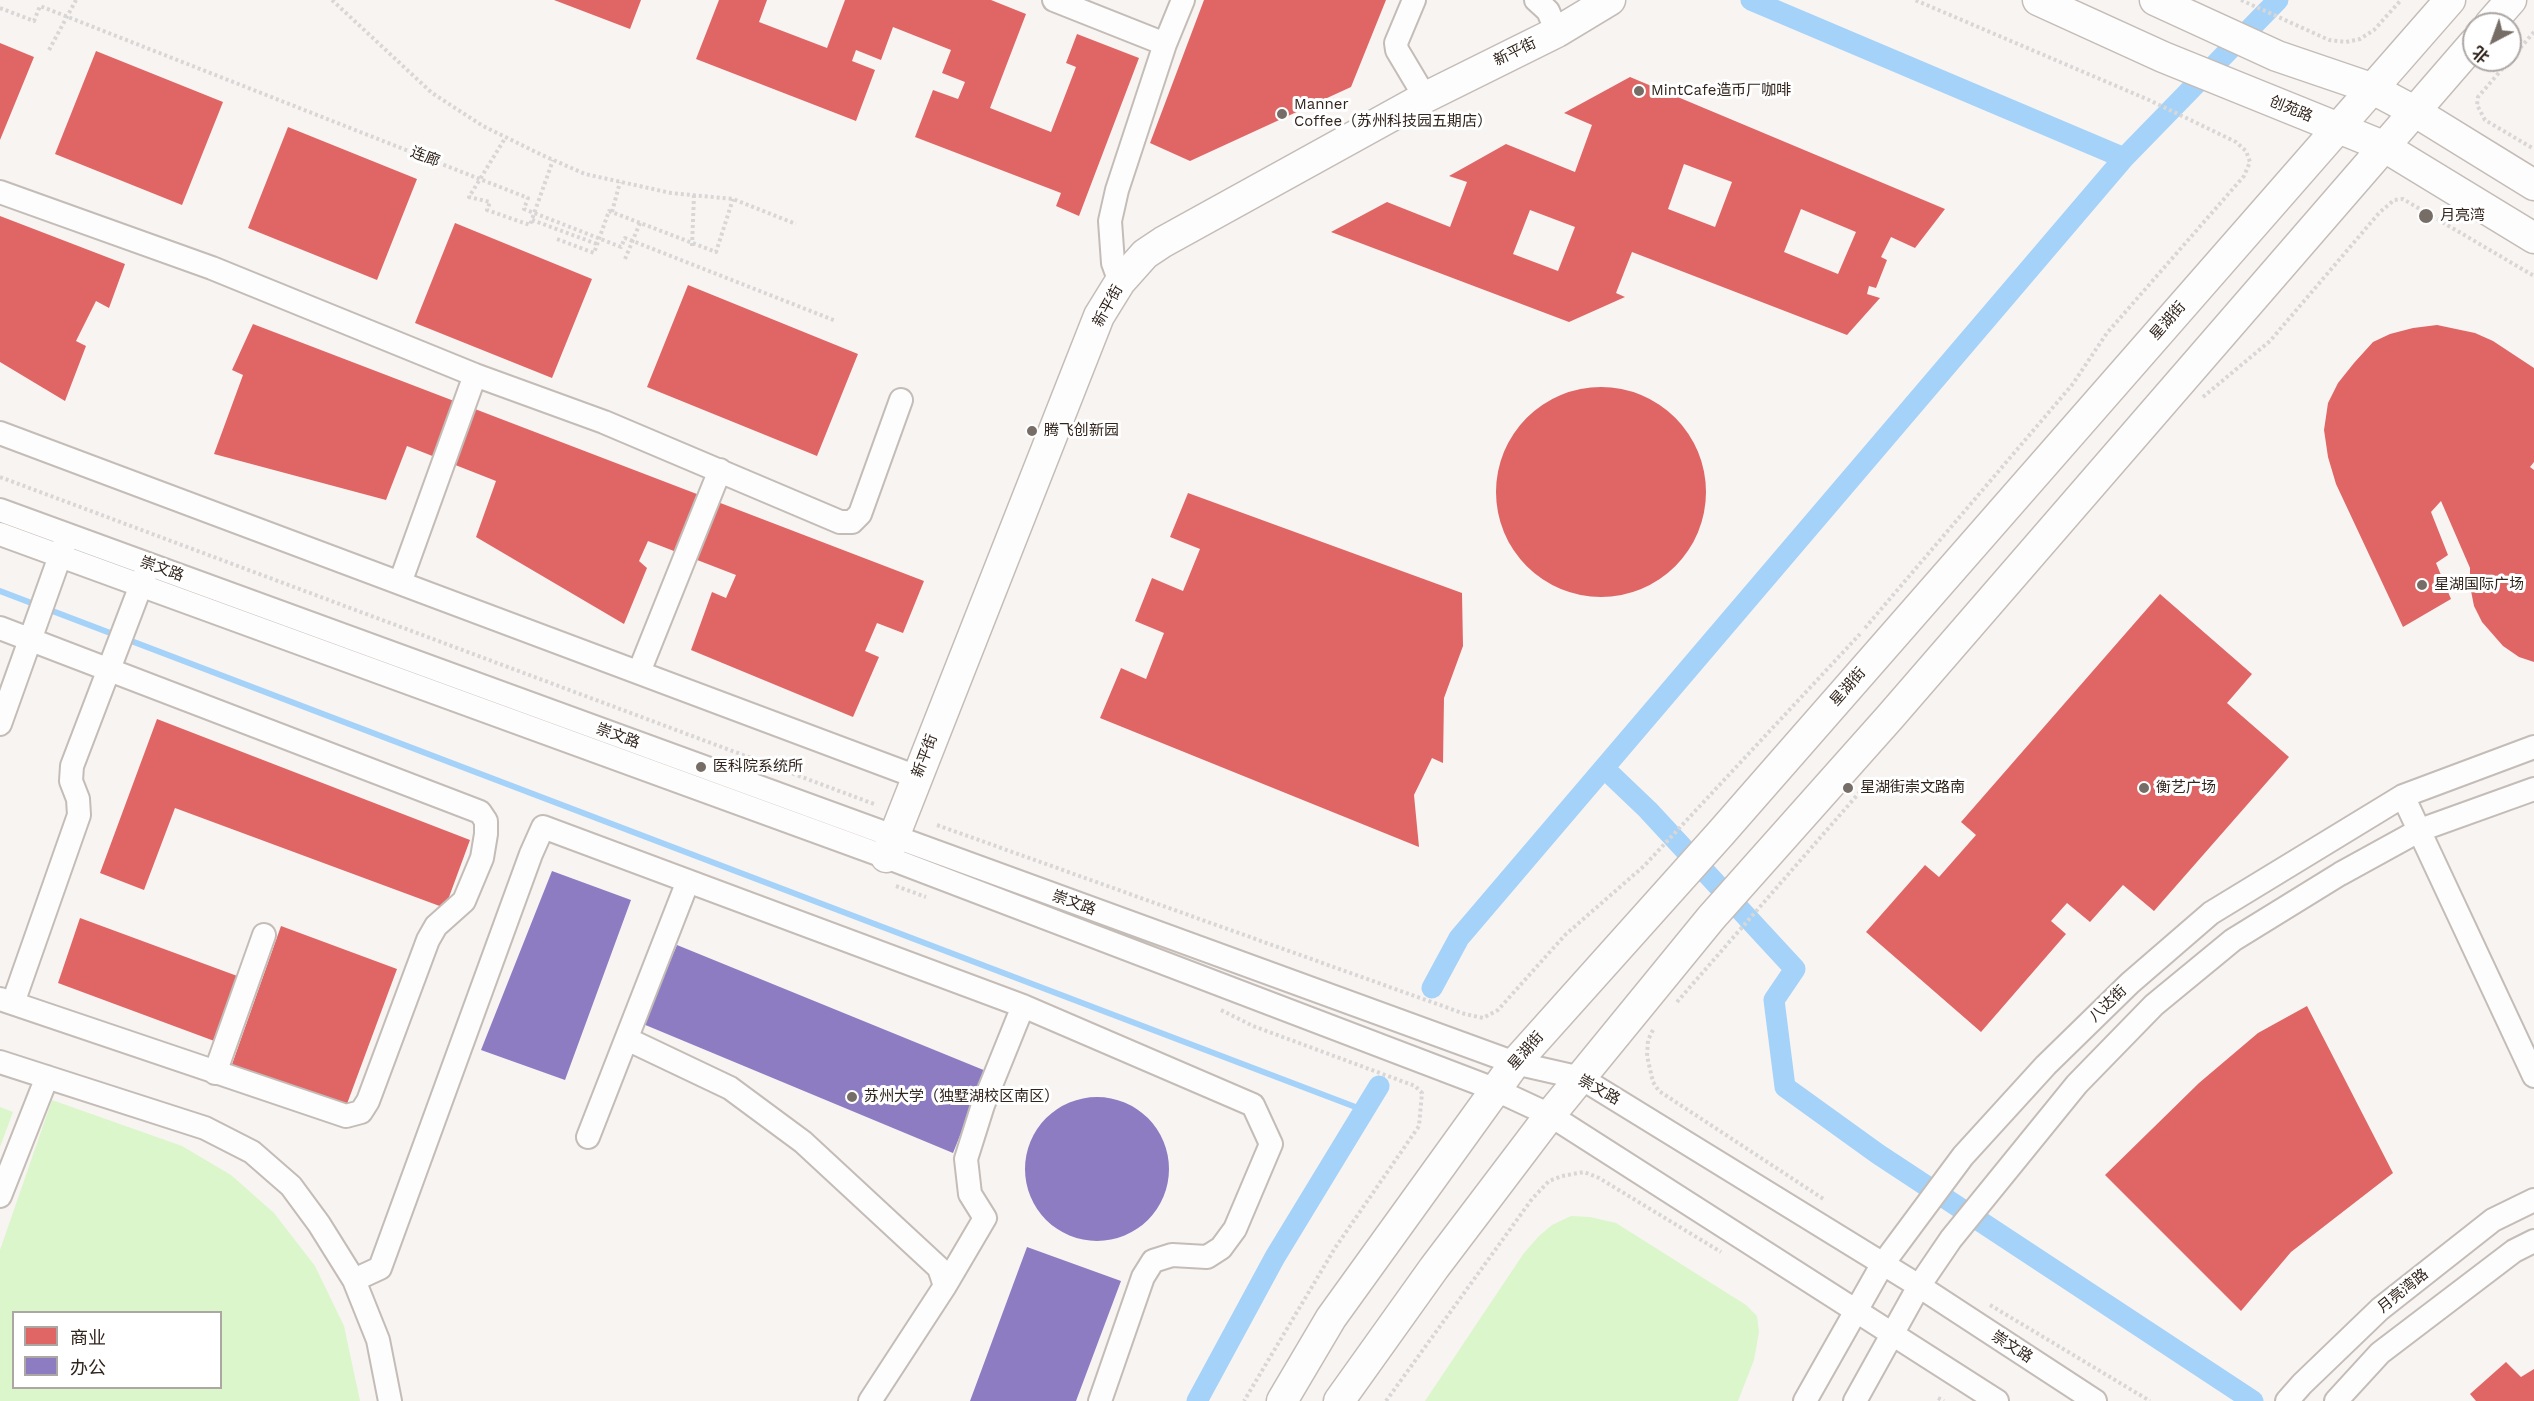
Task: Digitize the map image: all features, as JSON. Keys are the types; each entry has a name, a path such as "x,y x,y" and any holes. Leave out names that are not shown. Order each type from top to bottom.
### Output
{"main road":[{"name":"新平街","path":"889,858 917,777 1099,316 1120,282 1145,254 1163,242 1425,97 1557,32 1610,0"},
{"name":"创苑路","path":"2038,0 2163,57 2383,146 2534,238"},
{"path":"2155,0 2277,56 2371,88 2414,111 2534,185"},
{"name":"星湖街","path":"1281,1401 1331,1318 1494,1089 1515,1063 1721,833 2450,0"},
{"path":"2500,12 2511,0"},
{"path":"1339,1401 1434,1268 1550,1115 1711,918 1890,717 2462,57"}],"street":[{"path":"1054,0 1165,44"},
{"path":"1120,282 1113,262 1110,221 1117,190 1165,44 1183,0"},
{"path":"1414,0 1396,43 1397,50 1425,97"},
{"path":"1536,0 1548,11 1557,32"},
{"path":"0,192 212,268 475,375 604,422 840,522 852,522 860,514 901,400"},
{"path":"400,583 475,375"},
{"path":"0,434 917,777"},
{"path":"639,672 720,470"},
{"name":"崇文路","path":"0,510 64,545 1494,1089 1550,1115 1997,1401"},
{"name":"崇文路","path":"0,534 64,545"},
{"path":"0,724 64,545"},
{"path":"0,628 107,670 480,812 486,821 482,858 464,901 436,926 428,940 368,1101 361,1112 346,1116 6,1001 79,816 78,799 71,781 72,766 107,670 145,575"},
{"name":"八达街","path":"1805,1401 1882,1264 1916,1216 1963,1156 2063,1049 2130,983 2211,913 2403,796 2534,747"},
{"path":"1855,1401 1892,1332 1950,1239 2077,1084 2154,1005 2224,947 2340,874 2420,830 2534,789"},
{"path":"2403,796 2534,1076"},
{"path":"354,1280 380,1268 531,854 543,827 1023,1006 1253,1105 1272,1144 1235,1229 1221,1248 1207,1257 1172,1255 1153,1261 1143,1277 1100,1401"},
{"name":"崇文路","path":"889,858 1346,1001 1515,1063 1581,1078 1919,1286 2095,1401"},
{"path":"588,1137 688,881"},
{"path":"215,1073 264,935"},
{"path":"870,1401 945,1286 985,1218 970,1194 966,1159 983,1105 1023,1006"},
{"path":"627,1039 730,1088 803,1142 939,1268 945,1286"},
{"path":"0,1062 205,1128 252,1152 291,1186 320,1224 354,1280 378,1340 390,1401"},
{"path":"0,1196 47,1077"},
{"name":"月亮湾路","path":"2287,1401 2380,1309 2493,1220 2534,1200"},
{"path":"2336,1401 2380,1353 2514,1251 2534,1241"}],"path":[{"path":"49,50 76,0"},
{"path":"332,0 432,93 483,126 553,160 585,174 620,182 671,193 733,199 796,224"},
{"path":"937,825 1464,1014 1483,1018 1498,1010 1565,935 1644,866 1860,633 2072,385 2107,333 2244,176 2250,162 2246,152 2226,138 2149,100 1915,0"},
{"path":"2241,0 2330,40 2346,42 2360,39 2374,30 2401,0"},
{"name":"连廊","path":"0,8 34,21 40,6 528,198 524,209 621,248 625,238 836,321"},
{"path":"2534,33 2478,97 2477,105 2485,120 2534,149"},
{"path":"504,140 470,197 490,202 487,210 530,225 553,160"},
{"path":"612,212 620,182"},
{"path":"692,245 694,195"},
{"path":"557,239 594,253 609,211 692,245 717,252 733,199"},
{"path":"2200,401 2207,392 2270,342 2374,220 2394,200 2403,199 2534,276"},
{"path":"532,220 597,244"},
{"path":"625,259 640,223"},
{"path":"0,477 874,804"},
{"path":"1675,1005 1879,770"},
{"path":"889,858 930,898"},
{"path":"1215,1006 1253,1026 1415,1086 1422,1093 1419,1126 1335,1248 1244,1401"},
{"path":"1660,1022 1648,1040 1647,1056 1653,1082 1659,1090 1825,1200"},
{"path":"1386,1401 1532,1198 1543,1185 1562,1176 1584,1172 1599,1178 1730,1257"},
{"path":"1990,1305 2150,1401"},
{"path":"1938,1398 1944,1401"}],"green space":[{"path":"52,1100 182,1146 231,1175 274,1213 315,1266 344,1326 360,1401 0,1401 0,1250"},
{"path":"0,1107 13,1112 0,1147"},
{"path":"1571,1216 1590,1217 1616,1223 1746,1305 1757,1316 1759,1332 1754,1360 1738,1401 1425,1401 1524,1253 1552,1225"}],"building: 商业":[{"path":"554,0 641,0 630,29"},
{"path":"719,0 767,0 759,22 827,48 845,0 991,0 1026,14 990,108 1051,132 1076,67 1066,63 1077,34 1139,58 1079,216 1056,206 1061,193 915,137 933,90 958,99 965,82 942,73 951,50 893,27 881,60 856,50 852,61 875,70 856,121 696,59"},
{"path":"1204,0 1386,0 1351,87 1190,161 1150,143"},
{"path":"0,43 34,57 0,140"},
{"path":"96,51 223,102 182,205 55,154"},
{"path":"1630,77 1945,209 1915,248 1891,237 1881,257 1887,260 1876,288 1869,286 1867,294 1880,298 1847,335 1632,252 1616,293 1625,297 1569,322 1331,232 1387,202 1450,227 1467,182 1449,176 1506,144 1575,172 1592,125 1564,113","holes":["1684,164 1732,182 1715,227 1668,209","1801,209 1856,232 1838,274 1784,252","1530,210 1575,227 1558,271 1513,254"]},
{"path":"288,127 417,179 377,280 248,228"},
{"path":"0,216 125,264 109,308 96,301 76,341 86,346 65,401 0,362"},
{"path":"455,223 592,279 552,378 415,323"},
{"path":"688,285 858,354 817,456 647,387"},
{"path":"253,324 924,581 903,633 877,623 865,651 879,657 853,717 691,650 712,592 726,598 736,575 648,541 639,561 647,568 624,624 476,537 496,481 407,446 386,500 214,454 243,375 232,370"},
{"path":"2437,325 2475,333 2493,341 2534,368 2534,462 2530,467 2534,470 2534,662 2519,657 2503,646 2482,622 2474,606 2470,586 2470,568 2441,501 2431,512 2448,555 2436,563 2451,599 2403,627 2336,484 2328,457 2324,430 2328,403 2338,383 2354,363 2373,342 2390,334"},
{"path":"1601,387 1621,389 1641,395 1668,411 1682,425 1698,452 1704,472 1706,492 1704,512 1698,532 1682,559 1668,573 1641,589 1621,595 1601,597 1581,595 1561,589 1534,573 1520,559 1504,532 1498,512 1496,492 1498,472 1504,452 1520,425 1534,411 1561,395 1581,389"},
{"path":"1188,493 1462,593 1463,646 1444,698 1443,763 1432,758 1414,795 1419,847 1100,718 1121,668 1146,679 1164,633 1135,621 1152,578 1183,591 1200,549 1170,537"},
{"path":"2160,594 2252,674 2227,703 2289,757 2154,911 2123,885 2090,922 2067,903 2051,921 2066,934 1981,1032 1866,932 1925,865 1939,877 1976,835 1961,822"},
{"path":"157,719 470,840 445,908 175,808 144,890 100,873"},
{"path":"80,918 240,977 217,1042 58,983"},
{"path":"281,926 397,969 344,1112 230,1070"},
{"path":"2307,1006 2393,1173 2291,1252 2241,1311 2105,1175 2199,1083 2258,1033"},
{"path":"2506,1362 2521,1377 2534,1369 2534,1401 2476,1401 2470,1394"}],"building: 办公":[{"path":"552,871 631,900 565,1080 481,1050"},
{"path":"677,945 986,1071 953,1153 643,1024"},
{"path":"1097,1097 1125,1102 1148,1118 1164,1141 1169,1169 1164,1197 1148,1220 1125,1236 1097,1241 1069,1236 1046,1220 1030,1197 1025,1169 1030,1141 1046,1118 1069,1102"},
{"path":"1027,1247 1121,1281 1076,1401 970,1401"}],"waterway":[{"path":"1432,988 1459,938 2124,158 1751,0"},
{"path":"2124,158 2278,0"},
{"path":"0,591 1366,1111"},
{"path":"1604,768 1648,810 1795,969 1774,1000 1785,1087 1878,1154 2253,1401"},
{"path":"1197,1401 1275,1257 1379,1086"}],"place":[{"name":"MintCafe造币厂咖啡","path":"1639,91"},
{"name":"Manner Coffee（苏州科技园五期店）","path":"1282,114"},
{"name":"月亮湾","path":"2426,216"},
{"name":"腾飞创新园","path":"1032,431"},
{"name":"星湖国际广场","path":"2422,585"},
{"name":"医科院系统所","path":"701,767"},
{"name":"星湖街崇文路南","path":"1848,788"},
{"name":"衡艺广场","path":"2144,788"},
{"name":"苏州大学（独墅湖校区南区）","path":"852,1097"}]}
